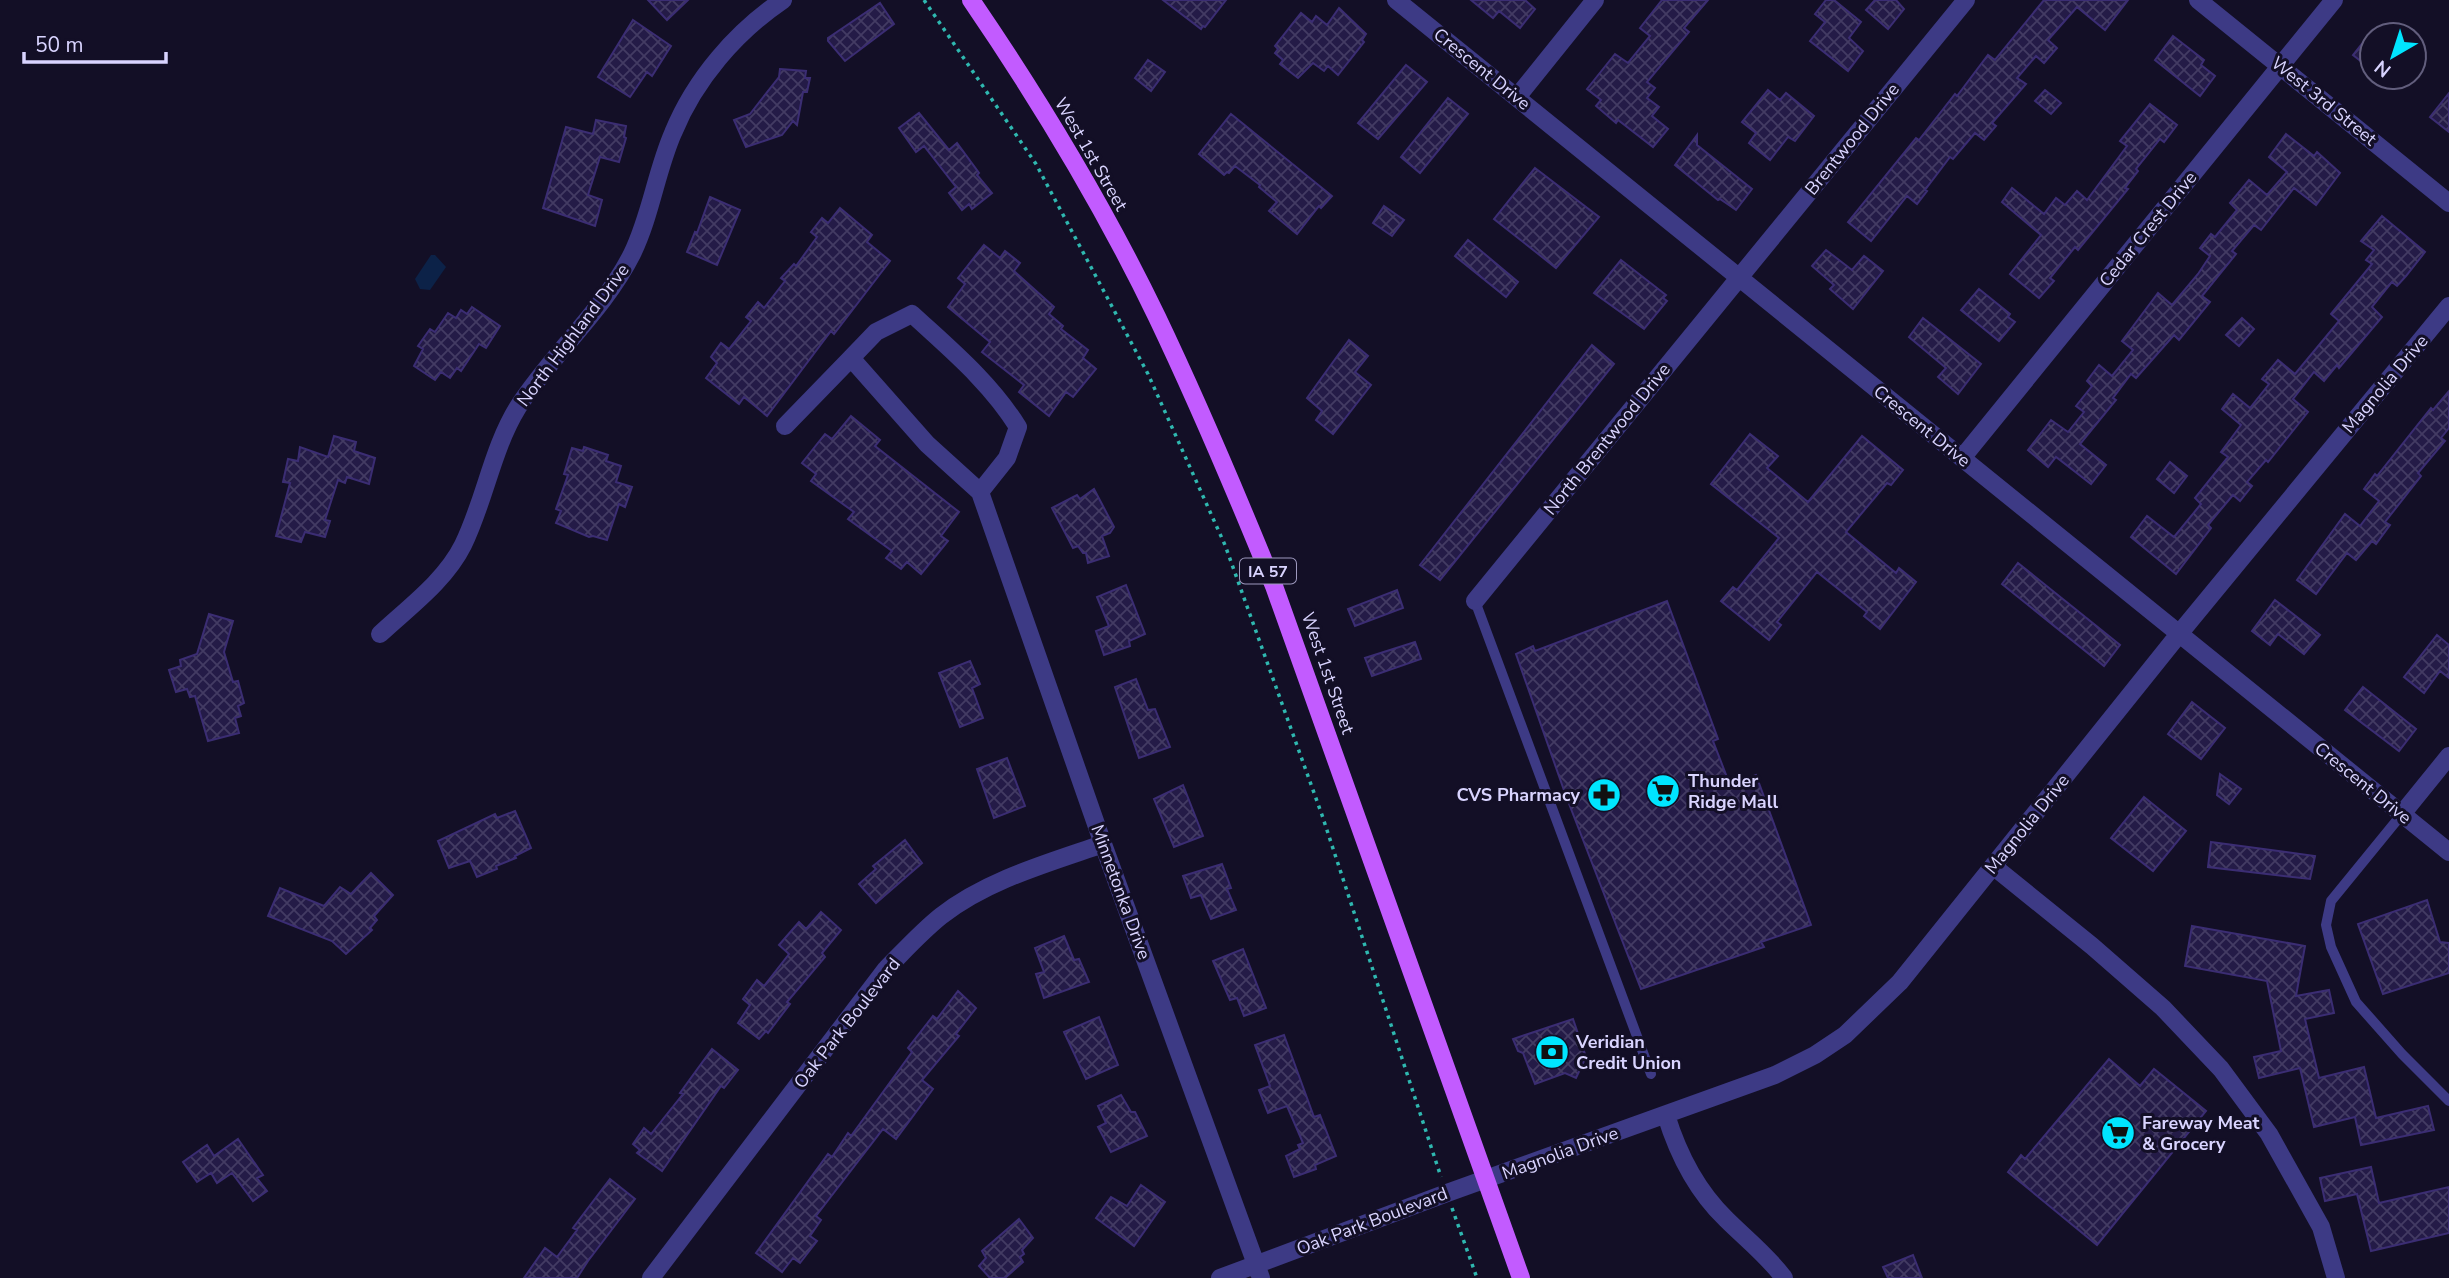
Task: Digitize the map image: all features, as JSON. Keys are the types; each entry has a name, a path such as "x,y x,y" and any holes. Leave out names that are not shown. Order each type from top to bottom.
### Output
{"main road":[{"name":"West 1st Street","path":"971,0 1079,170 1156,316 1228,475 1274,586 1521,1278"}],"street":[{"name":"North Highland Drive","path":"380,634 447,570 474,520 503,437 516,411 626,265 640,237 672,134 687,103 705,76 746,29 783,0"},
{"name":"Crescent Drive","path":"1396,0 2449,852"},
{"path":"1517,97 1595,0"},
{"name":"Brentwood Drive","path":"1738,278 1966,0"},
{"name":"West 3rd Street","path":"2198,0 2449,203"},
{"name":"Cedar Crest Drive","path":"1962,458 2334,0"},
{"name":"North Brentwood Drive","path":"1475,601 1738,278"},
{"name":"Magnolia Drive","path":"1485,1180 1775,1075 1815,1055 1845,1035 1900,982 2179,634 2449,306"},
{"path":"785,426 876,332 912,314 1002,402 1018,427 1007,458 983,498 926,444 851,358"},
{"name":"Minnetonka Drive","path":"983,498 1103,844 1259,1271"},
{"path":"2402,814 2449,756"},
{"name":"Oak Park Boulevard","path":"652,1278 886,969 915,940 941,916 975,895 1038,866 1103,844"},
{"path":"1993,866 2163,1008 2221,1069 2269,1134 2315,1216 2321,1227 2336,1278"},
{"path":"1666,1115 1675,1145 1708,1200 1758,1248 1784,1278"},
{"name":"Oak Park Boulevard","path":"1220,1278 1259,1271 1447,1193 1485,1180"}],"lane":[{"path":"1475,601 1651,1074"},
{"path":"2402,814 2332,901 2326,925 2331,947 2356,1002 2449,1101"}],"path":[{"path":"924,0 1035,164 1148,374 1225,545 1322,815 1477,1278"}],"water":[{"path":"431,255 435,255 446,267 430,290 420,289 415,279"}],"building":[{"path":"648,0 688,0 667,20"},
{"path":"1163,0 1226,0 1201,29"},
{"path":"1471,0 1525,0 1535,9 1520,28 1499,11 1493,18"},
{"path":"1662,0 1708,0 1684,28 1689,32 1647,82 1655,88 1647,98 1659,107 1652,116 1668,129 1653,147 1618,120 1616,123 1596,106 1601,100 1587,89 1615,54 1628,63 1650,36 1640,28"},
{"path":"1826,0 1834,0 1861,22 1849,38 1863,51 1848,71 1810,41 1825,22 1815,14"},
{"path":"1875,0 1896,0 1904,9 1888,29 1866,10"},
{"path":"2044,0 2128,0 2105,30 2077,7 2048,40 2057,48 2044,63 2036,56 2017,78 2026,84 1992,123 1996,126 1984,140 1975,133 1953,159 1950,157 1917,204 1907,196 1871,241 1848,222 1916,138 1919,140 1955,94 1957,96 1988,55 1995,60"},
{"path":"880,3 894,24 845,61 828,38"},
{"path":"1339,8 1366,34 1362,40 1364,42 1338,75 1328,66 1324,71 1313,63 1298,78 1280,64 1283,60 1275,53 1278,49 1275,46 1301,13 1312,22 1316,16 1327,25"},
{"path":"633,20 671,46 652,76 647,72 630,97 598,77"},
{"path":"2173,36 2204,60 2201,65 2215,76 2200,96 2155,60"},
{"path":"1148,60 1165,72 1151,91 1135,78"},
{"path":"1406,65 1427,82 1378,139 1358,123"},
{"path":"780,69 806,71 805,78 810,78 807,92 803,92 797,125 793,121 782,135 746,147 734,120 750,114 779,77"},
{"path":"1768,90 1780,100 1786,93 1814,116 1795,141 1788,137 1770,160 1749,143 1756,133 1742,122"},
{"path":"2045,90 2061,103 2051,114 2035,101"},
{"path":"2449,93 2449,132 2430,117"},
{"path":"1448,98 1468,114 1420,173 1401,157"},
{"path":"2150,104 2177,125 2164,142 2160,139 2136,169 2138,171 2125,188 2128,189 2078,250 2075,247 2050,278 2054,281 2039,298 2010,274 2041,235 2002,202 2012,188 2044,214 2056,198 2065,205 2077,191 2087,200 2127,146 2120,141"},
{"path":"919,113 949,150 957,143 992,193 972,209 969,204 962,210 949,193 956,187 924,146 916,152 899,128"},
{"path":"1231,114 1332,196 1321,208 1319,206 1297,234 1269,211 1277,202 1259,187 1260,185 1235,166 1224,175 1199,154"},
{"path":"596,120 626,126 626,138 619,162 600,157 588,195 602,200 595,226 543,208 566,127 593,134"},
{"path":"2286,134 2314,156 2317,152 2340,173 2316,205 2294,188 2261,230 2254,225 2232,251 2236,254 2202,296 2210,302 2179,340 2174,335 2136,378 2131,374 2113,398 2116,400 2080,444 2106,465 2091,484 2056,457 2048,467 2028,450 2051,420 2068,432 2084,412 2076,406 2092,386 2087,381 2099,365 2112,376 2133,350 2122,341 2158,293 2172,305 2198,274 2210,256 2200,248 2211,234 2215,237 2237,210 2230,203 2249,180 2267,195 2287,172 2269,157"},
{"path":"1697,135 1697,145 1752,189 1736,210 1718,200 1675,165"},
{"path":"1535,168 1599,217 1556,268 1494,219"},
{"path":"710,197 740,210 717,265 687,252"},
{"path":"1384,206 1404,220 1392,236 1373,223"},
{"path":"840,208 872,235 867,242 890,261 834,334 831,331 767,416 744,397 739,404 706,378 717,363 711,357 721,343 729,349 751,321 746,317 758,302 764,308 785,281 781,278 794,264 796,266 817,237 811,232 822,218 828,223"},
{"path":"2382,216 2425,252 2397,286 2392,282 2372,307 2382,317 2339,368 2337,365 2324,381 2314,372 2293,399 2308,412 2268,462 2266,460 2247,482 2252,486 2240,501 2233,495 2208,525 2211,528 2176,574 2131,537 2147,516 2174,537 2201,504 2195,498 2228,457 2221,452 2241,425 2222,409 2233,394 2250,408 2269,384 2262,379 2278,360 2295,374 2339,321 2331,314 2372,264 2366,260 2374,250 2361,241"},
{"path":"1468,240 1518,282 1506,297 1455,256"},
{"path":"984,245 1000,258 1005,251 1020,263 1014,271 1054,307 1049,314 1063,326 1061,329 1088,350 1083,358 1096,369 1073,397 1066,392 1049,416 1019,392 1024,385 982,352 990,342 948,307 965,284 958,278"},
{"path":"1826,250 1852,270 1864,256 1883,271 1853,309 1830,289 1834,285 1812,266"},
{"path":"1621,260 1666,295 1663,298 1667,301 1644,329 1594,293"},
{"path":"1979,289 2010,314 2008,317 2015,322 1999,341 1961,310"},
{"path":"472,307 500,326 486,348 479,344 461,371 457,368 450,378 441,372 435,380 414,366 423,349 418,346 430,329 435,332 448,313 456,318 461,310 467,314"},
{"path":"1923,318 1981,364 1958,394 1938,377 1946,368 1909,337"},
{"path":"2242,318 2254,329 2239,346 2226,335"},
{"path":"1349,340 1368,356 1355,372 1371,385 1333,434 1316,420 1322,411 1307,398"},
{"path":"1592,345 1614,364 1440,580 1420,565"},
{"path":"2449,391 2449,428 2441,438 2445,441 2418,473 2421,476 2385,522 2390,525 2376,544 2372,541 2356,560 2347,553 2316,594 2297,580 2345,514 2360,526 2379,501 2364,489 2431,408 2433,410"},
{"path":"851,416 880,440 875,446 959,512 941,536 948,541 921,574 907,562 901,569 886,558 892,551 848,519 854,512 811,481 816,474 802,463 825,434 832,439"},
{"path":"1750,434 1778,456 1767,468 1808,502 1862,436 1903,470 1891,485 1887,483 1846,532 1896,573 1899,568 1916,582 1880,629 1864,616 1867,612 1817,572 1777,622 1781,625 1769,640 1721,601 1733,587 1737,590 1779,538 1711,484"},
{"path":"334,436 356,442 354,451 375,458 369,484 347,477 345,483 338,480 325,520 330,521 325,537 305,532 301,542 276,536 290,483 283,482 288,459 298,461 300,447 328,457"},
{"path":"584,447 608,455 606,461 621,466 616,482 632,487 625,507 619,504 607,540 589,537 556,523 561,511 556,509 568,475 564,474 572,448 583,451"},
{"path":"2170,462 2187,476 2174,493 2157,479"},
{"path":"1094,489 1114,527 1110,533 1102,536 1109,556 1088,563 1086,553 1078,546 1073,548 1052,508 1077,495 1080,499"},
{"path":"2018,563 2120,645 2104,666 2002,584"},
{"path":"1126,585 1145,634 1129,641 1130,646 1104,655 1096,631 1109,626 1097,597"},
{"path":"1397,590 1403,608 1355,626 1348,609"},
{"path":"2275,600 2320,635 2304,654 2278,634 2270,645 2252,631"},
{"name":"Thunder Ridge Mall","path":"1667,601 1718,739 1713,741 1730,785 1756,775 1811,925 1761,942 1764,947 1641,989 1566,796 1516,654 1533,646 1535,651"},
{"path":"209,614 233,621 224,652 233,682 238,681 244,703 238,706 241,716 235,718 239,733 208,741 195,696 190,697 187,689 176,692 169,670 181,666 180,660 197,654"},
{"path":"2437,635 2449,645 2449,678 2440,671 2424,693 2404,677"},
{"path":"1415,642 1421,659 1372,676 1365,658"},
{"path":"970,661 980,684 972,688 983,718 960,727 939,673"},
{"path":"1136,679 1148,710 1155,709 1170,747 1139,758 1115,687"},
{"path":"2363,687 2416,729 2399,751 2345,710"},
{"path":"2192,702 2225,728 2201,759 2168,734"},
{"path":"1007,758 1025,806 994,818 977,769"},
{"path":"2220,774 2241,789 2229,804 2217,795"},
{"path":"1183,785 1203,836 1174,847 1154,799"},
{"path":"2144,797 2186,831 2153,871 2111,838"},
{"path":"515,811 531,848 496,866 497,869 477,877 470,861 449,868 438,841 495,814 497,818"},
{"path":"905,840 922,863 876,903 859,884 876,869 873,866"},
{"path":"2211,842 2315,856 2310,879 2208,867"},
{"path":"1222,864 1231,888 1227,889 1236,910 1211,919 1201,895 1191,898 1183,876"},
{"path":"371,873 393,895 374,916 377,920 370,928 372,930 346,954 332,941 268,916 280,888 324,906 340,887 351,894"},
{"path":"2427,900 2440,942 2449,943 2449,973 2383,994 2358,924"},
{"path":"821,912 841,930 822,953 825,957 787,1002 790,1004 768,1033 766,1031 759,1039 738,1023 750,1005 743,999 757,980 764,986 789,954 779,945 799,922 806,929"},
{"path":"2192,926 2305,946 2296,996 2329,990 2334,1013 2305,1019 2319,1078 2364,1067 2376,1118 2428,1106 2434,1130 2361,1145 2355,1117 2314,1127 2300,1068 2259,1078 2254,1057 2281,1051 2267,981 2185,966"},
{"path":"1064,936 1074,960 1079,959 1089,982 1044,998 1036,974 1044,972 1035,948"},
{"path":"1243,949 1266,1008 1244,1016 1237,998 1230,1000 1213,961"},
{"path":"958,991 976,1008 956,1034 959,1036 922,1080 933,1089 896,1139 883,1129 816,1216 821,1220 810,1236 817,1241 800,1263 793,1258 782,1272 756,1253 828,1154 832,1157 848,1133 851,1136 912,1052 908,1048 933,1016 937,1019"},
{"path":"1099,1017 1118,1065 1086,1079 1064,1032"},
{"name":"Veridian Credit Union","path":"1573,1019 1586,1057 1576,1078 1565,1073 1535,1084 1523,1053 1518,1051 1513,1039"},
{"path":"1284,1035 1314,1117 1320,1115 1336,1156 1315,1165 1316,1169 1294,1177 1286,1156 1300,1149 1298,1145 1303,1143 1287,1106 1268,1113 1259,1090 1270,1086 1255,1045"},
{"path":"712,1049 738,1070 724,1088 721,1086 662,1171 637,1153 640,1150 633,1144 644,1128 651,1134 683,1094 680,1093"},
{"name":"Fareway Meat & Grocery","path":"2109,1059 2140,1086 2154,1069 2206,1111 2097,1245 2008,1172 2021,1155 2025,1159"},
{"path":"1121,1095 1131,1112 1135,1112 1147,1136 1111,1152 1098,1127 1106,1123 1098,1106"},
{"path":"238,1139 263,1175 257,1178 267,1191 253,1201 232,1173 217,1183 211,1173 197,1182 183,1162 207,1145 214,1156"},
{"path":"2371,1167 2379,1203 2449,1187 2449,1233 2371,1251 2357,1194 2325,1201 2320,1178"},
{"path":"610,1179 635,1199 577,1278 524,1278 545,1248 557,1257 577,1230 573,1228"},
{"path":"1141,1185 1165,1202 1134,1246 1096,1218 1111,1197 1127,1206"},
{"path":"1019,1219 1033,1238 1022,1250 1024,1254 1020,1257 1023,1262 1005,1278 990,1278 979,1266 986,1258 982,1251"},
{"path":"1913,1255 1922,1278 1888,1278 1883,1267"}],"place":[{"name":"Thunder Ridge Mall","path":"1663,791"},
{"name":"CVS Pharmacy","path":"1604,795"},
{"name":"Veridian Credit Union","path":"1552,1052"},
{"name":"Fareway Meat & Grocery","path":"2118,1133"}]}
